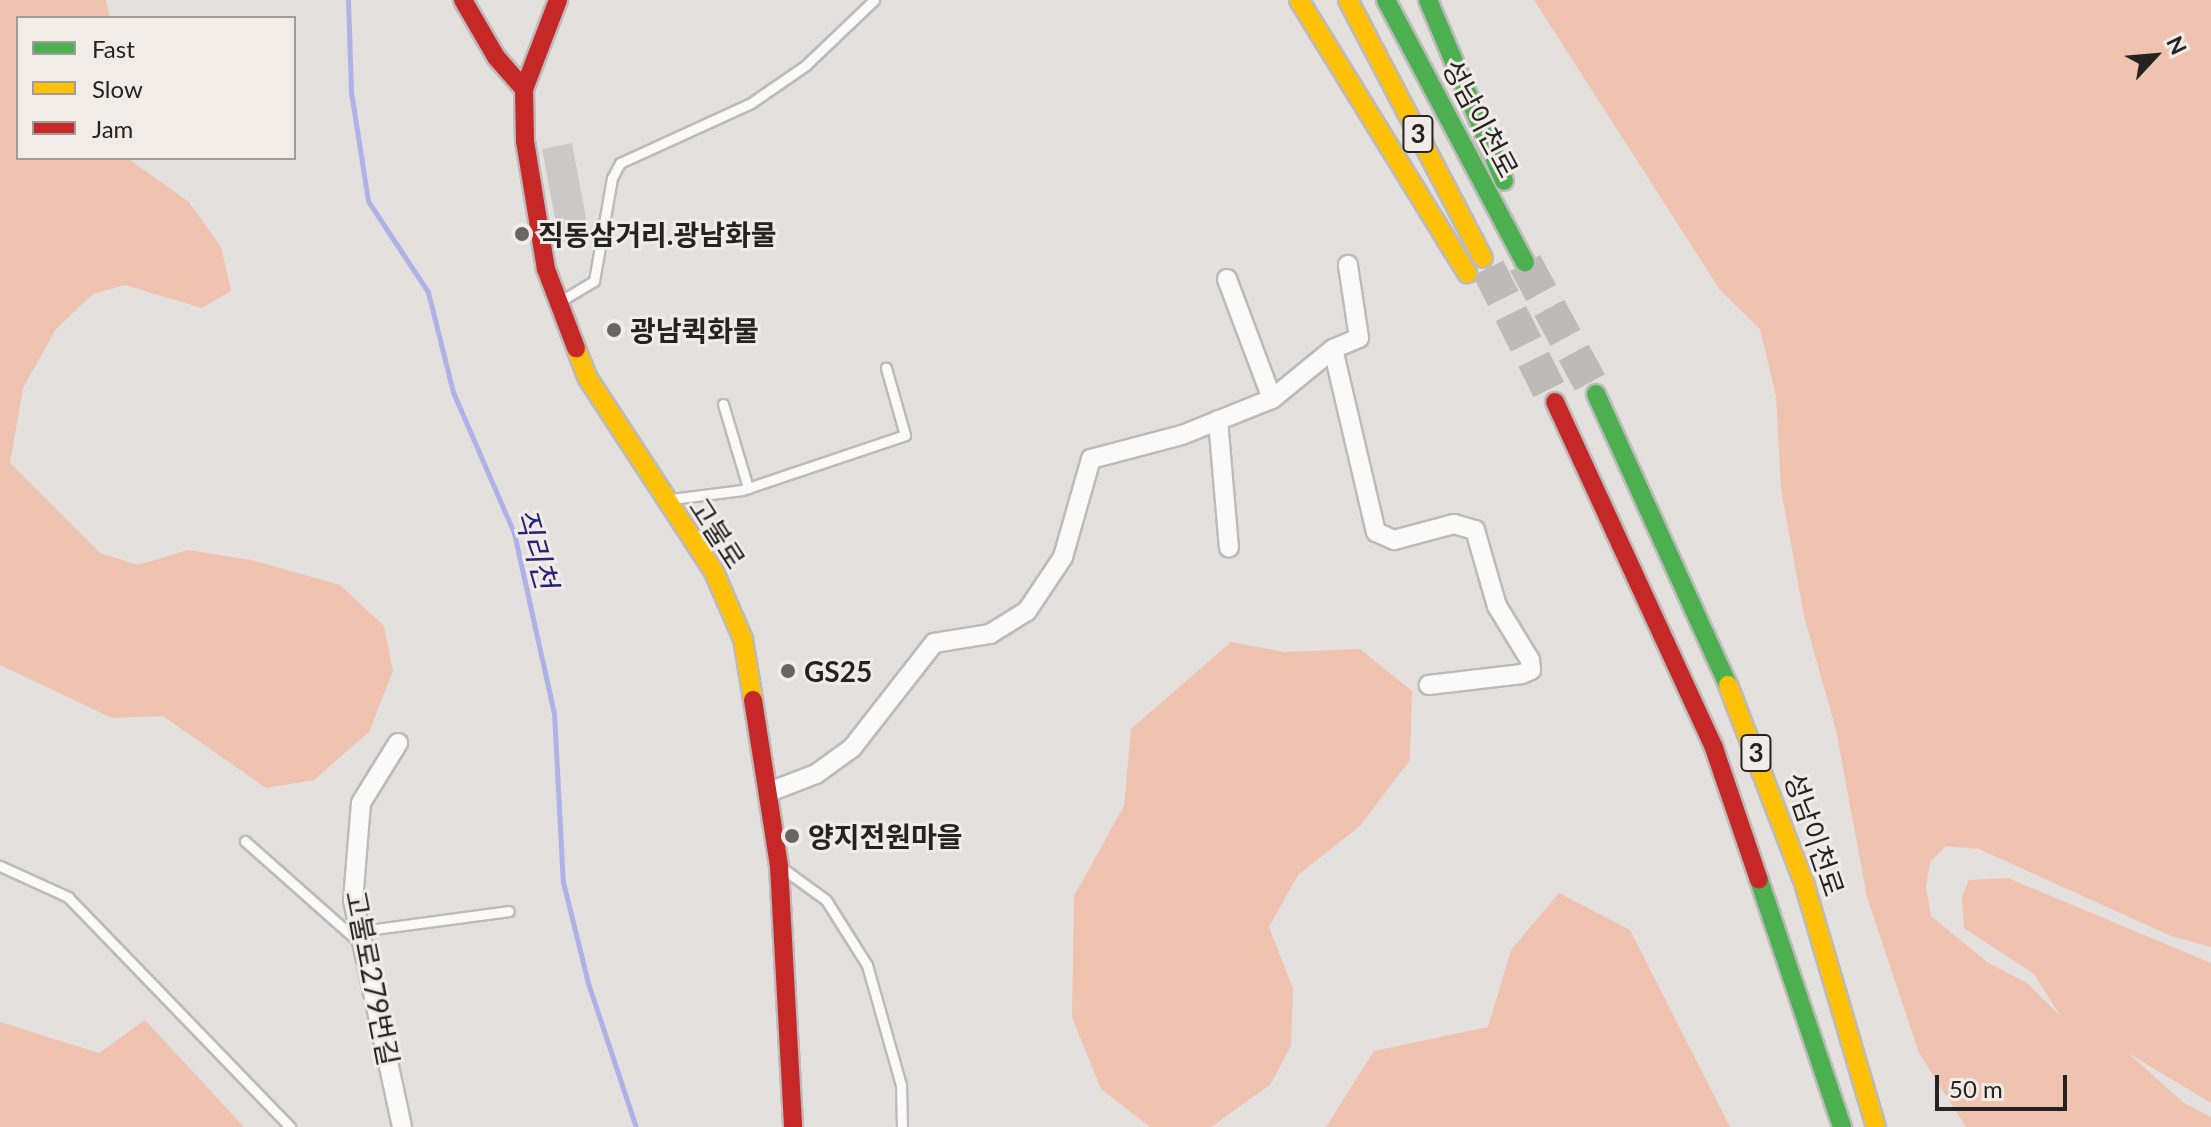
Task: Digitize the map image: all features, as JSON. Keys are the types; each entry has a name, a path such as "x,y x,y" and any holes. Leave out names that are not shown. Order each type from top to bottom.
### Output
{"main road":[{"path":"463,0 496,57 524,89"},
{"name":"고불로","path":"558,0 524,89 535,207 556,303 587,377 663,500 714,572 743,639 779,866 793,1127"},
{"path":"1299,0 1467,273"},
{"name":"3","path":"1348,0 1488,268"},
{"name":"성남이천로","path":"1386,0 1531,261 1428,0"},
{"name":"성남이천로","path":"1596,394 1749,732 1805,886 1876,1127"},
{"name":"3","path":"1555,402 1714,748 1842,1127"}],"street":[{"path":"769,792 816,774 852,748 934,643 990,634 1027,611 1063,557 1091,459 1218,420 1272,399 1333,349 1359,338 1348,265"},
{"path":"1227,279 1272,399"},
{"path":"1333,349 1376,532 1394,540 1454,524 1475,530 1497,606 1530,660 1531,670 1522,674 1429,685"},
{"path":"1218,420 1229,548"},
{"name":"고불로279번길","path":"398,743 361,803 353,900 402,1127"}],"lane":[{"path":"556,303 594,281 612,178 620,163 751,103 806,65 874,0"},
{"path":"663,500 748,488 905,435 886,368"},
{"path":"723,404 748,488"},
{"path":"245,841 361,938 509,911"},
{"path":"0,866 68,897 290,1127"},
{"path":"779,866 826,900 867,965 901,1085 902,1127"}],"shaded area":[{"path":"0,0 106,0 110,16 16,16 16,160 130,160 189,202 221,247 231,291 202,308 125,285 93,294 56,329 23,388 10,463 100,553 138,565 188,550 251,560 340,585 384,626 393,671 369,732 314,780 266,788 163,716 112,718 0,665"},
{"path":"1534,0 2211,0 2211,947 2171,936 1979,849 1946,846 1930,862 1926,887 1931,916 1987,962 2027,983 2061,1017 2034,974 1964,928 1962,897 1969,880 2008,878 2211,963 2211,1103 2128,1053 2184,1103 2211,1117 2211,1127 1966,1127 1919,1053 1867,897 1836,730 1804,616 1781,489 1776,396 1760,329 1720,290"},
{"path":"1231,642 1284,652 1360,649 1412,691 1410,760 1360,826 1298,875 1269,927 1293,989 1291,1045 1271,1084 1211,1127 1150,1127 1101,1089 1072,1017 1074,896 1124,806 1131,729"},
{"path":"1559,893 1630,930 1730,1127 1326,1127 1374,1051 1488,1027 1511,950"},
{"path":"145,1020 244,1127 0,1127 0,1022 99,1053"}],"building":[{"path":"572,143 588,229 579,231 581,240 560,244 542,149"}],"waterway":[{"name":"직리천","path":"348,0 351,92 368,201 428,292 453,392 514,533 554,713 563,882 588,983 636,1127"}],"tunnel":[{"path":"1525,263 1596,394"},
{"path":"1488,268 1555,402"}],"traffic: fast":[{"path":"1386,0 1525,263"},
{"path":"1428,0 1504,181"},
{"path":"1596,394 1728,685"},
{"path":"1759,880 1842,1127"}],"traffic: slow":[{"path":"1299,0 1467,273"},
{"path":"1348,0 1483,258"},
{"path":"576,348 587,377 714,572 743,639 753,700"},
{"path":"1728,685 1805,886 1876,1127"}],"traffic: jam":[{"path":"463,0 496,57 524,89"},
{"path":"558,0 524,89 525,141 546,269 576,348"},
{"path":"1555,402 1714,748 1759,880"},
{"path":"753,700 779,866 793,1127"}],"place":[{"name":"직동삼거리.광남화물","path":"522,234"},
{"name":"광남퀵화물","path":"614,330"},
{"name":"GS25","path":"788,671"},
{"name":"양지전원마을","path":"792,836"}]}
